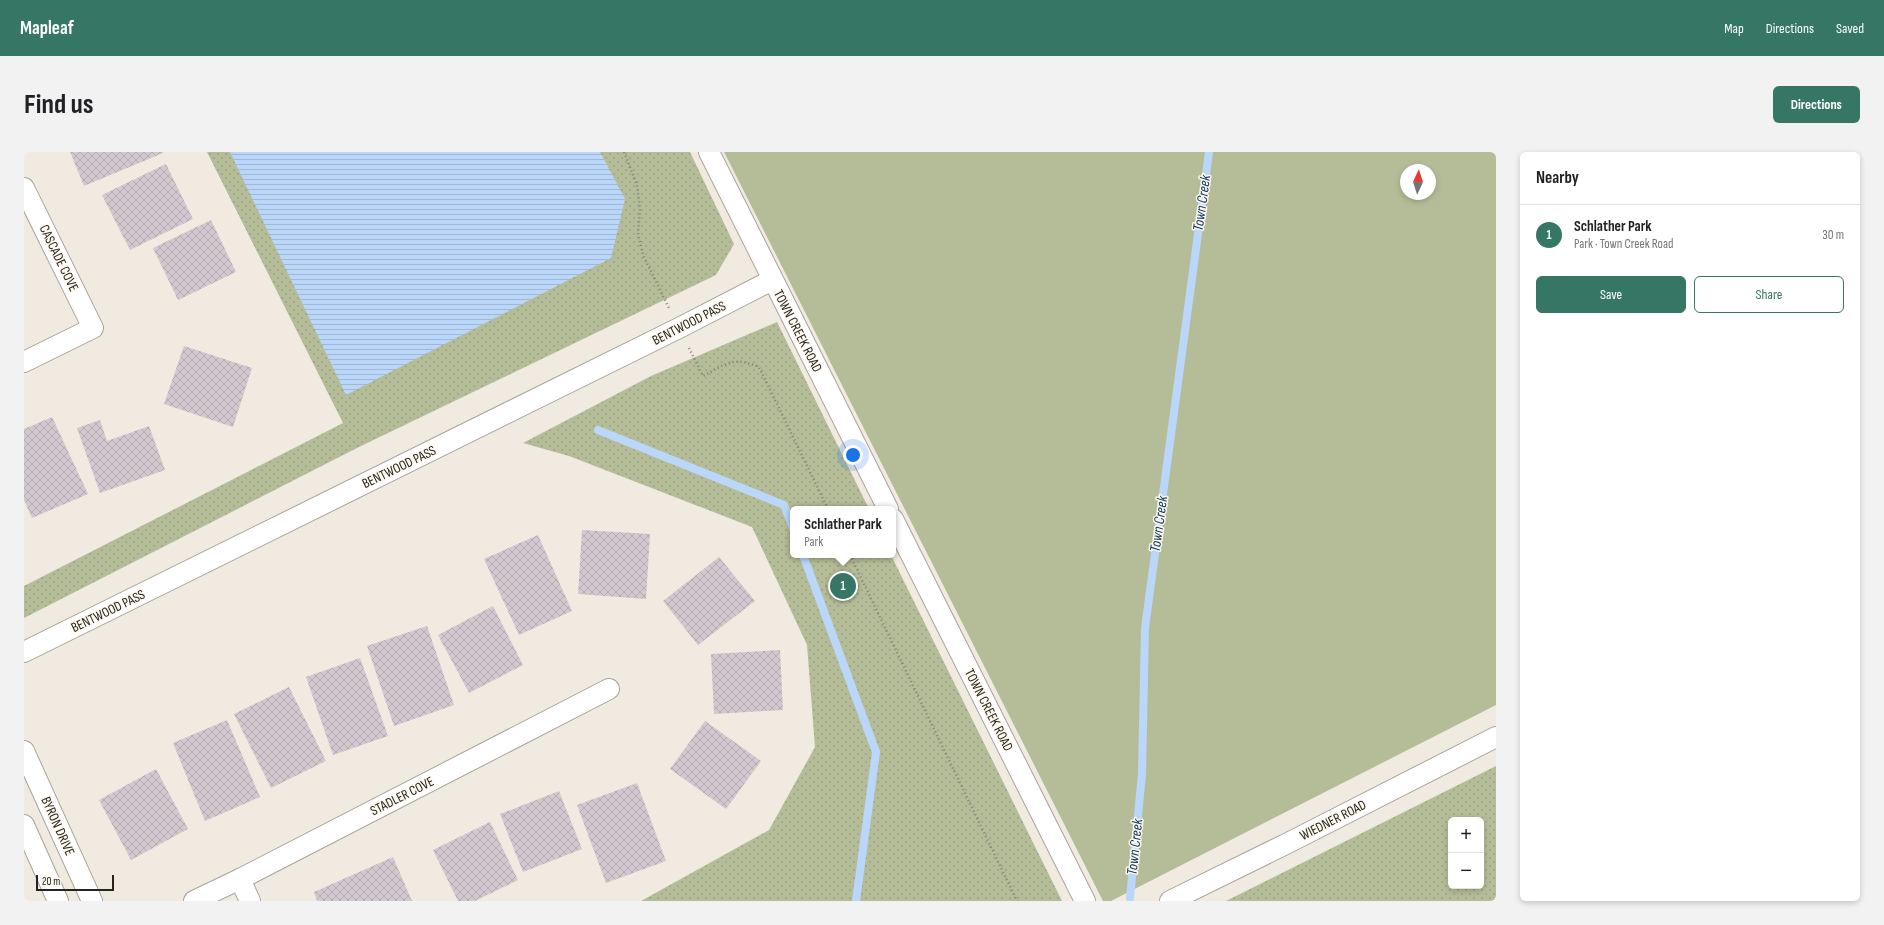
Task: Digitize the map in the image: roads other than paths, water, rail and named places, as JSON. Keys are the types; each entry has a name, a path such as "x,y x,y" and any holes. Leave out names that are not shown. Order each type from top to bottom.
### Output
{"street":[{"name":"TOWN CREEK ROAD","path":"710,152 772,280 886,506"},
{"name":"CASCADE COVE","path":"24,188 93,328 24,362"},
{"name":"BENTWOOD PASS","path":"24,652 772,280"},
{"name":"TOWN CREEK ROAD","path":"896,525 1085,901"},
{"name":"STADLER COVE","path":"194,901 240,879 609,689"},
{"name":"WIEDNER ROAD","path":"1170,901 1286,844 1496,737"},
{"name":"BYRON DRIVE","path":"24,751 92,901"},
{"path":"24,825 58,901"},
{"path":"240,879 250,901"}],"water":[{"path":"230,152 600,152 625,199 611,258 346,395"}],"waterway":[{"name":"Town Creek","path":"1130,898 1142,774 1145,628 1209,152"},
{"path":"598,430 784,505 790,520"},
{"path":"804,558 876,752 856,901"}],"place":[{"name":"Schlather Park","path":"843,586"}]}
